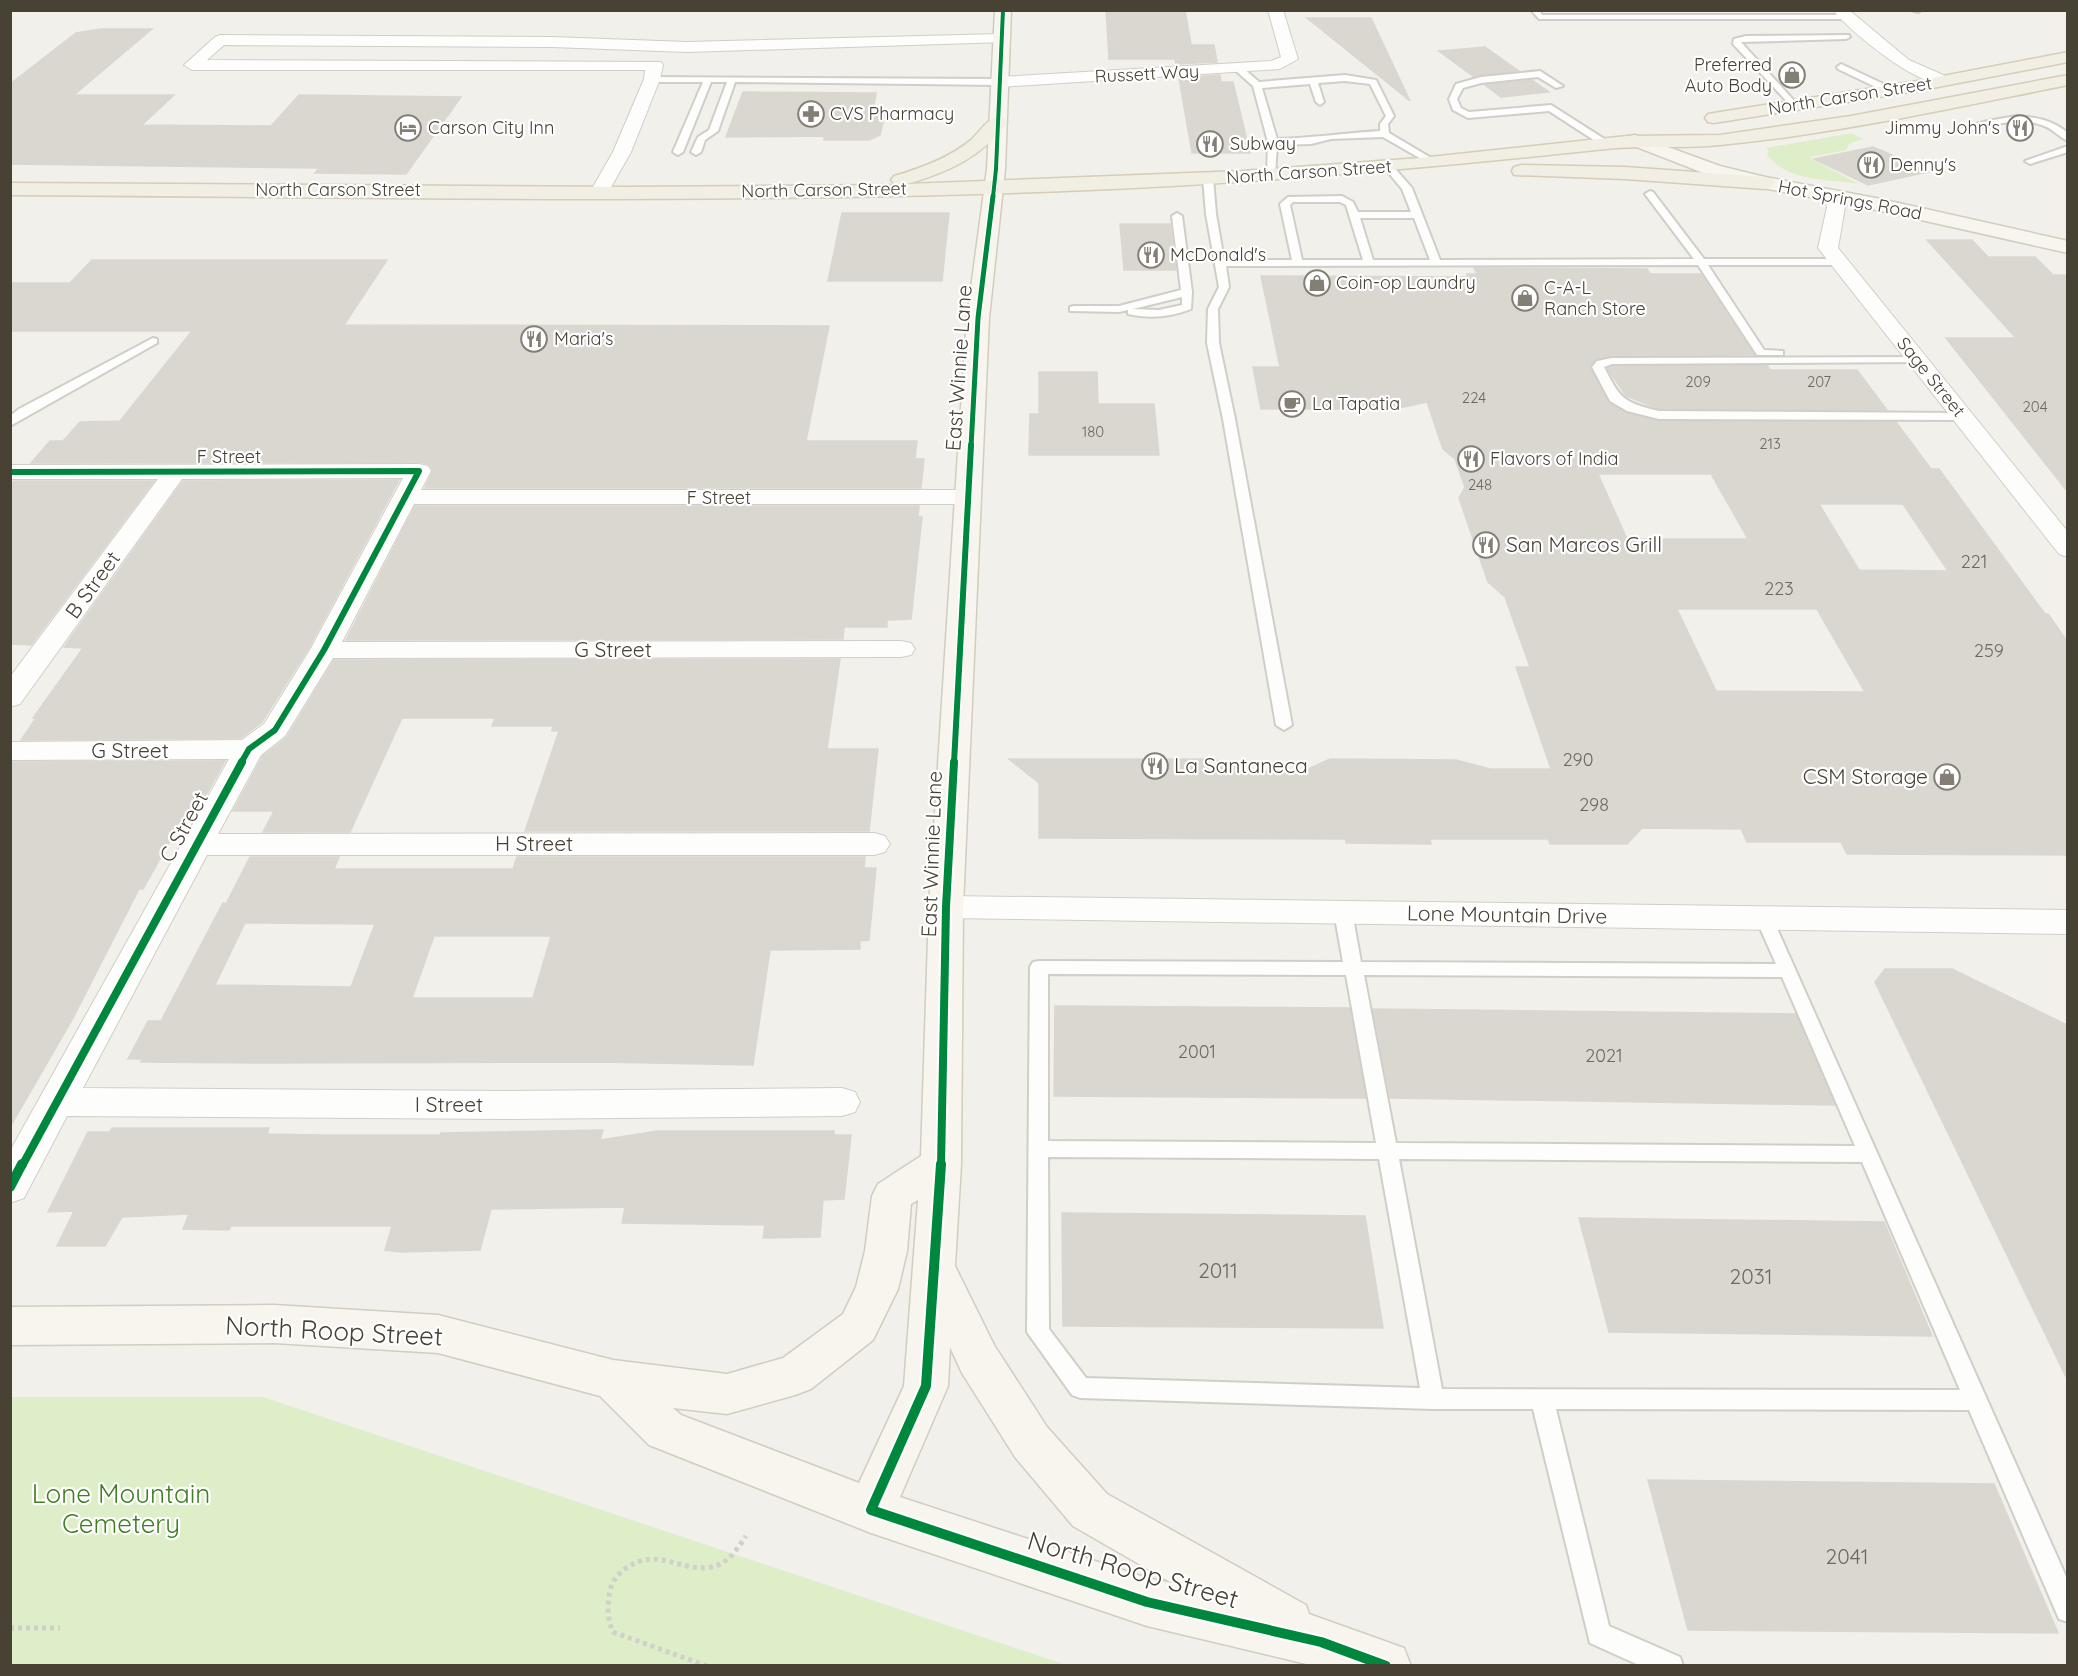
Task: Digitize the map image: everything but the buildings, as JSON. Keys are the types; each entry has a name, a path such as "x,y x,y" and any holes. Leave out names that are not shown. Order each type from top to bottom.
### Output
{"main road":[{"name":"North Carson Street","path":"1701,120 1944,81 2067,57"},
{"name":"North Carson Street","path":"10,189 599,192 858,190 994,188 1208,178 1434,162 1635,140 1684,143 1745,136 1914,109 2067,80"},
{"path":"1889,90 1914,109"},
{"path":"858,190 904,179 948,164 977,147 998,123"},
{"name":"North Carson Street","path":"1635,140 1658,128 1679,124"},
{"path":"1745,136 1735,145 1732,153 1740,166 1765,183"},
{"path":"1388,166 1472,171 1624,173 1765,183"}],"street":[{"name":"East Winnie Lane","path":"871,1510 926,1386 941,1164 946,907 978,318 994,188 1003,10"},
{"name":"Russett Way","path":"1000,82 1274,66 1290,59 1275,10"},
{"path":"1844,14 1903,63 1944,81"},
{"path":"652,73 478,64 192,65 220,40 552,42 687,46 1001,39"},
{"path":"599,192 622,152 652,73 687,46"},
{"name":"Hot Springs Road","path":"1635,140 1713,170 1765,183 2067,247"},
{"name":"Sage Street","path":"1833,196 1836,207 1828,248 2067,549"},
{"name":"F Street","path":"10,472 419,471 405,497 968,497"},
{"name":"B Street","path":"10,698 175,472"},
{"name":"C Street","path":"10,1187 195,844 249,749 275,730 324,650 405,497"},
{"name":"G Street","path":"324,650 901,649"},
{"name":"G Street","path":"10,751 249,749"},
{"name":"H Street","path":"195,844 285,846 874,844"},
{"name":"Lone Mountain Drive","path":"946,907 2067,922"},
{"name":"I Street","path":"57,1102 506,1105 842,1102"},
{"path":"613,1380 727,1394 795,1375 858,1327 877,1289 886,1251 892,1196 941,1164"},
{"path":"934,1266 978,1359 1031,1442 1090,1510 1321,1642"},
{"name":"North Roop Street","path":"10,1326 274,1324 438,1334 613,1380 665,1430 871,1510 1147,1602 1321,1642 1386,1665"}],"lane":[{"path":"1535,10 1539,17 1844,14"},
{"path":"1794,106 1745,53 1737,41 1746,38 1846,37"},
{"path":"1841,67 1889,90"},
{"path":"1239,69 1257,85 1273,142 1270,174"},
{"path":"652,73 708,79 1000,82"},
{"path":"1559,86 1540,74 1481,80 1459,86 1453,99 1457,111 1468,115 1551,108 1606,144"},
{"path":"1257,85 1338,77 1356,77 1373,82 1389,116 1384,124 1384,134"},
{"path":"678,152 708,79"},
{"path":"696,152 701,139 713,130 732,79"},
{"path":"1313,81 1320,102"},
{"path":"1960,130 2024,117 2035,119 2057,129 2067,138"},
{"path":"1273,142 1311,141 1330,132 1384,134 1434,162"},
{"path":"2030,161 2067,149"},
{"path":"1388,166 1407,188 1436,262"},
{"path":"1208,178 1211,214 1224,287 1213,309 1213,343 1231,428 1284,725"},
{"path":"1650,194 1701,262 1761,353 1914,356"},
{"path":"1298,263 1285,204 1291,199 1342,199 1350,204 1369,262"},
{"path":"1354,215 1417,215"},
{"path":"1119,309 1134,313 1174,312 1187,307 1178,216"},
{"path":"1220,263 1839,262"},
{"path":"1074,309 1119,309 1187,292"},
{"path":"10,422 23,412 153,341"},
{"path":"1914,356 1612,361 1601,363 1598,367 1614,398 1631,408 1659,415 1963,417"},
{"path":"1343,912 1433,1399"},
{"path":"1765,919 2067,1610"},
{"path":"1787,971 1039,967 1038,1332 1080,1388 1433,1399 1976,1400"},
{"path":"1037,1149 1868,1154"},
{"path":"1542,1399 1599,1634 1671,1665"}],"path":[{"path":"707,1665 614,1632 607,1619 611,1585 624,1570 642,1559 655,1557 698,1567 714,1567 735,1552 746,1536"},
{"path":"10,1628 60,1628"}],"green space":[{"path":"1852,133 1862,139 1849,144 1846,150 1811,157 1811,159 1859,184 1797,175 1776,164 1767,155 1769,151 1766,148"},
{"name":"Lone Mountain Cemetery","path":"11,1397 263,1397 1066,1665 11,1665"}],"cycle path":[{"path":"1003,10 996,169 978,318 946,907 941,1164 926,1386 871,1510 1147,1602 1321,1642 1386,1666"},
{"path":"10,472 419,471 324,650 275,730 249,749 10,1187"}],"place":[{"name":"Preferred Auto Body","path":"1792,75"},
{"name":"CVS Pharmacy","path":"811,114"},
{"name":"Carson City Inn","path":"408,128"},
{"name":"Jimmy John's","path":"2020,128"},
{"name":"Subway","path":"1210,144"},
{"name":"Denny's","path":"1871,165"},
{"name":"McDonald's","path":"1151,255"},
{"name":"Coin-op Laundry","path":"1317,283"},
{"name":"C-A-L Ranch Store","path":"1525,298"},
{"name":"Maria's","path":"534,339"},
{"name":"La Tapatia","path":"1292,404"},
{"name":"Flavors of India","path":"1471,459"},
{"name":"San Marcos Grill","path":"1486,545"},
{"name":"La Santaneca","path":"1155,766"},
{"name":"CSM Storage","path":"1947,777"}]}
